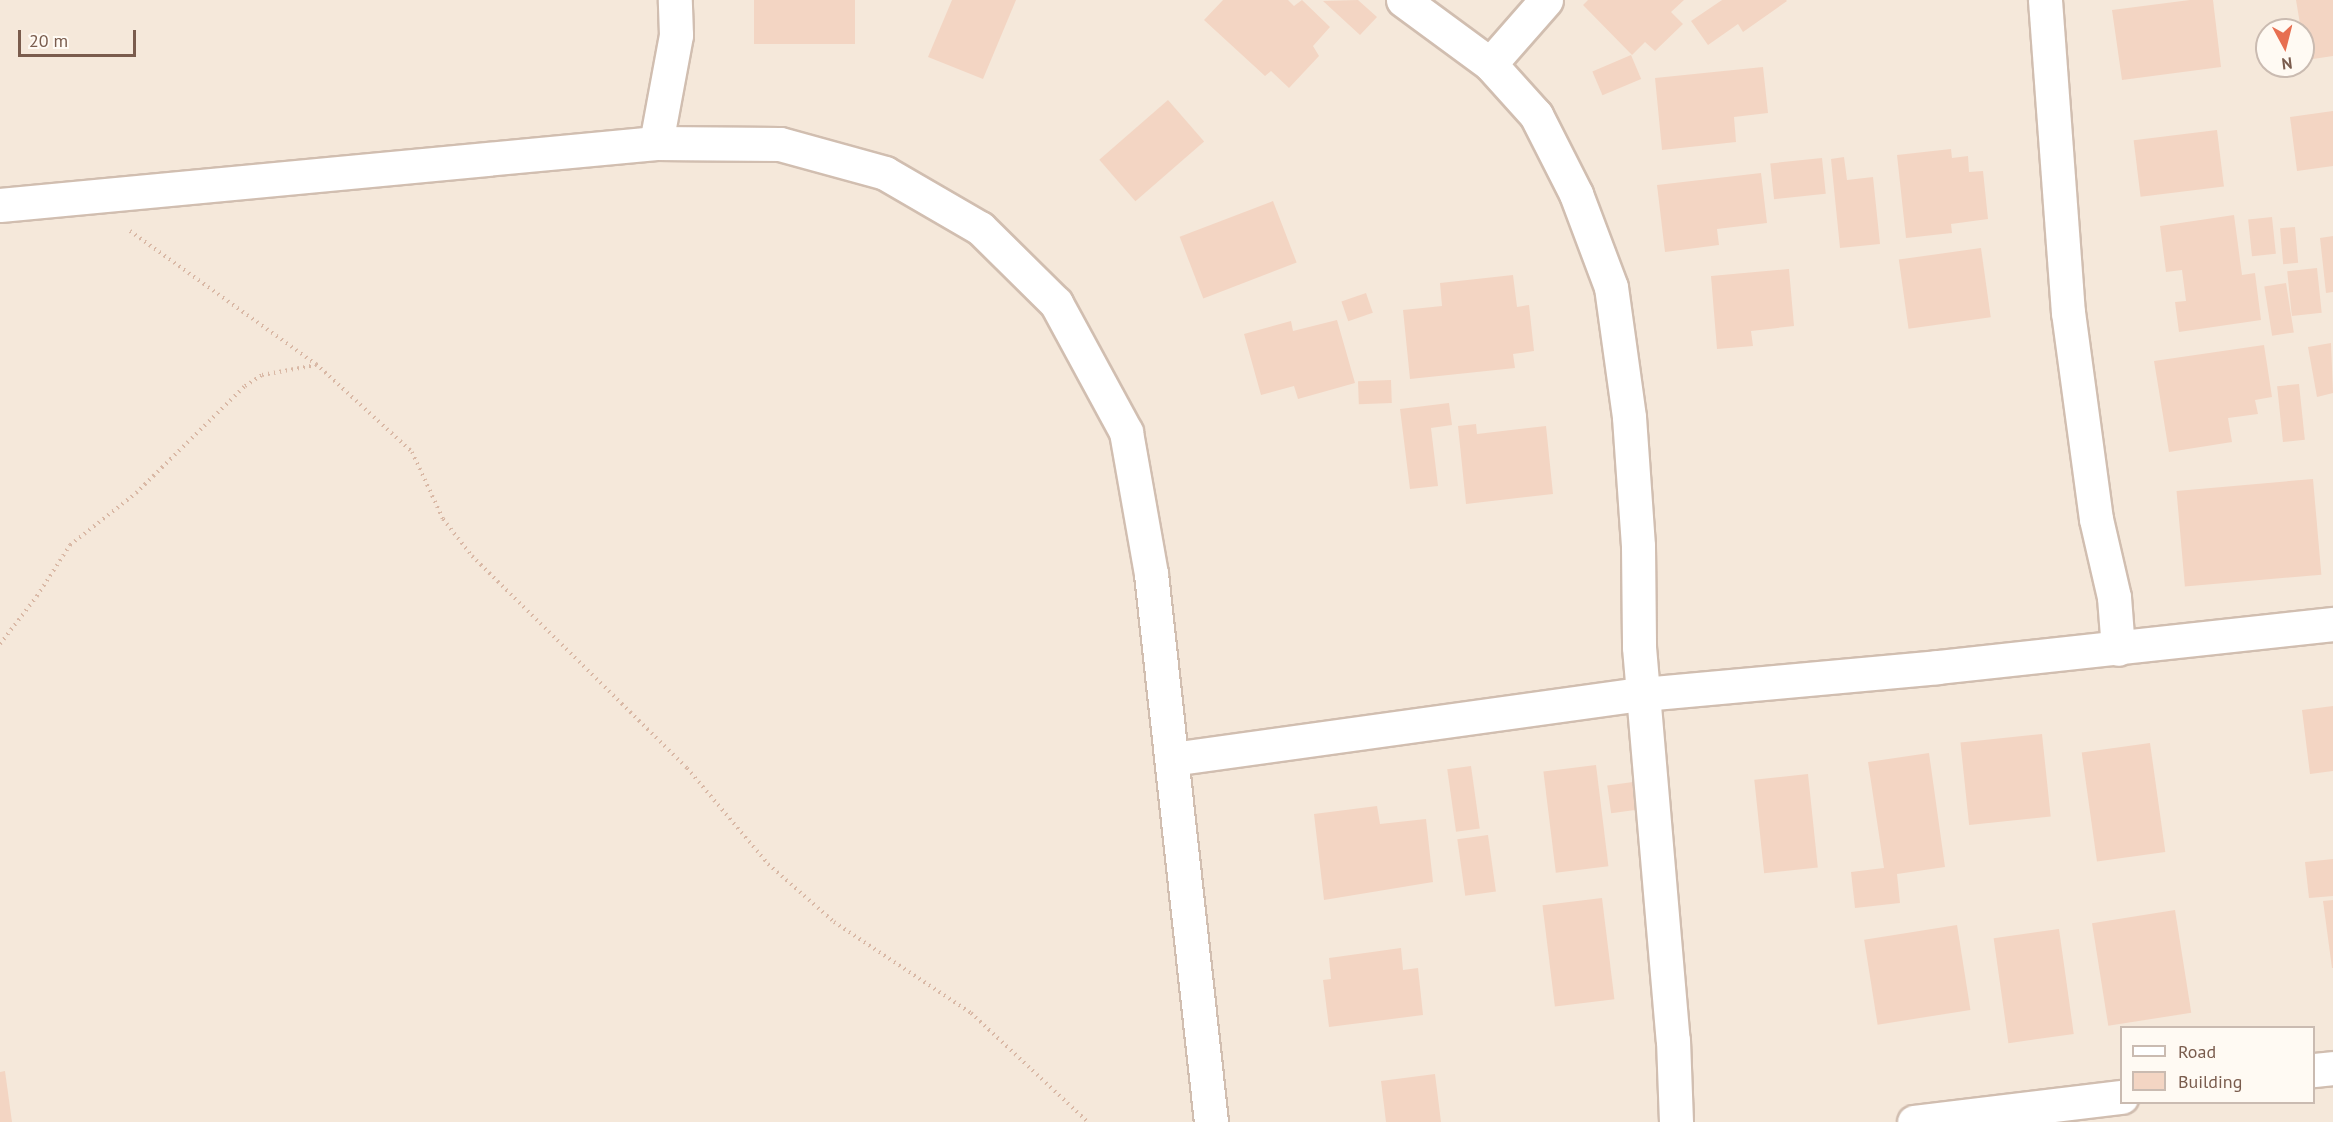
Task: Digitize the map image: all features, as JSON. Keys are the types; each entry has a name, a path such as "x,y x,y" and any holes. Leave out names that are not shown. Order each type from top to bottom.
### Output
{"street":[{"path":"656,143 676,35 675,0"},
{"path":"1402,0 1490,64 1536,115 1576,194 1611,286 1629,417 1643,694 1673,1040 1676,1122"},
{"path":"1490,64 1546,0"},
{"path":"2045,0 2068,312 2096,519 2115,597 2118,649"},
{"path":"0,206 656,143 780,144 885,173 980,228 1056,303 1126,432 1151,574 1210,1122"},
{"path":"1172,759 1643,694 2118,649 2333,624"},
{"path":"2315,1070 2333,1068"},
{"path":"1914,1122 2120,1097"},
{"path":"2127,1104 2128,1122"}],"path":[{"path":"82,198 316,364 412,452 443,519 472,556 687,768 768,864 834,922 971,1013 1088,1122"},
{"path":"0,644 38,596 70,545 136,493 245,386 262,375 316,364"}],"shaded area":[{"path":"0,0 2333,0 2333,1122 0,1122"}],"building":[{"path":"754,0 855,0 855,44 754,44"},
{"path":"952,0 1016,0 983,79 928,57"},
{"path":"1223,0 1288,0 1294,6 1302,0 1330,27 1313,46 1319,56 1289,88 1271,71 1265,76 1204,20"},
{"path":"1358,0 1377,17 1360,35 1323,1"},
{"path":"1588,0 1684,0 1671,12 1683,24 1655,51 1645,42 1632,55 1583,5"},
{"path":"1722,0 1787,1 1743,32 1738,24 1708,45 1691,21"},
{"path":"2190,0 2213,0 2221,67 2122,80 2112,10"},
{"path":"2296,0 2333,0 2333,56 2315,59 2315,18 2299,18"},
{"path":"1631,55 1641,79 1602,95 1592,71"},
{"path":"1763,67 1768,113 1734,117 1736,142 1662,150 1655,78"},
{"path":"1168,100 1204,142 1135,201 1099,160"},
{"path":"2333,111 2333,166 2297,171 2290,117"},
{"path":"2217,130 2224,187 2141,197 2134,140"},
{"path":"1951,149 1952,158 1968,156 1969,172 1983,171 1988,219 1951,224 1952,233 1906,238 1897,155"},
{"path":"1844,157 1847,180 1873,177 1880,244 1840,248 1831,159"},
{"path":"1822,158 1826,194 1774,199 1770,163"},
{"path":"1761,173 1767,223 1717,229 1719,245 1665,252 1657,185"},
{"path":"1273,201 1297,263 1203,298 1180,237"},
{"path":"2234,215 2242,275 2255,273 2261,320 2179,332 2175,302 2186,301 2182,270 2166,272 2160,226"},
{"path":"2272,217 2276,254 2252,256 2248,220"},
{"path":"2295,227 2298,263 2283,264 2280,228"},
{"path":"2333,236 2333,292 2326,293 2320,238"},
{"path":"1981,248 1991,317 1909,329 1899,260"},
{"path":"2317,268 2322,313 2292,316 2287,271"},
{"path":"1789,269 1794,326 1751,331 1753,346 1717,349 1711,276"},
{"path":"1513,275 1517,307 1529,305 1534,351 1513,354 1515,368 1410,379 1403,310 1442,306 1440,283"},
{"path":"2286,283 2294,332 2272,336 2264,286"},
{"path":"1366,293 1373,313 1348,321 1341,301"},
{"path":"1337,320 1355,383 1298,399 1294,386 1261,395 1244,334 1291,321 1293,331"},
{"path":"2331,343 2333,393 2317,397 2308,347"},
{"path":"2264,345 2272,397 2255,400 2258,414 2228,418 2232,442 2169,452 2154,361"},
{"path":"1391,380 1392,403 1359,404 1358,381"},
{"path":"2299,384 2305,440 2283,442 2277,386"},
{"path":"1449,403 1452,425 1431,428 1438,486 1410,489 1400,409"},
{"path":"1476,424 1477,434 1546,426 1553,494 1466,504 1458,426"},
{"path":"2313,479 2321,575 2185,587 2177,491"},
{"path":"2333,706 2333,771 2310,774 2302,710"},
{"path":"2042,734 2051,817 1969,825 1960,743"},
{"path":"2150,743 2165,852 2097,862 2082,753"},
{"path":"1929,753 1945,867 1897,874 1900,903 1855,908 1851,872 1884,868 1868,762"},
{"path":"1596,765 1608,866 1556,873 1543,771"},
{"path":"1471,766 1480,828 1456,832 1447,769"},
{"path":"1808,774 1818,867 1764,873 1754,780"},
{"path":"1633,782 1637,810 1611,813 1607,786"},
{"path":"1377,806 1380,824 1426,819 1433,882 1324,900 1314,814"},
{"path":"1488,835 1496,891 1465,896 1457,839"},
{"path":"2333,859 2333,896 2309,898 2305,862"},
{"path":"1602,898 1614,999 1555,1007 1542,905"},
{"path":"2333,900 2333,968 2332,968 2323,901"},
{"path":"2175,910 2191,1013 2108,1026 2092,923"},
{"path":"1957,925 1970,1010 1878,1025 1864,940"},
{"path":"2059,929 2074,1034 2008,1043 1994,938"},
{"path":"1401,948 1403,970 1418,968 1423,1015 1329,1027 1323,980 1331,979 1329,958"},
{"path":"5,1071 12,1122 0,1122 0,1072"},
{"path":"1435,1074 1441,1122 1386,1122 1381,1081"}]}
